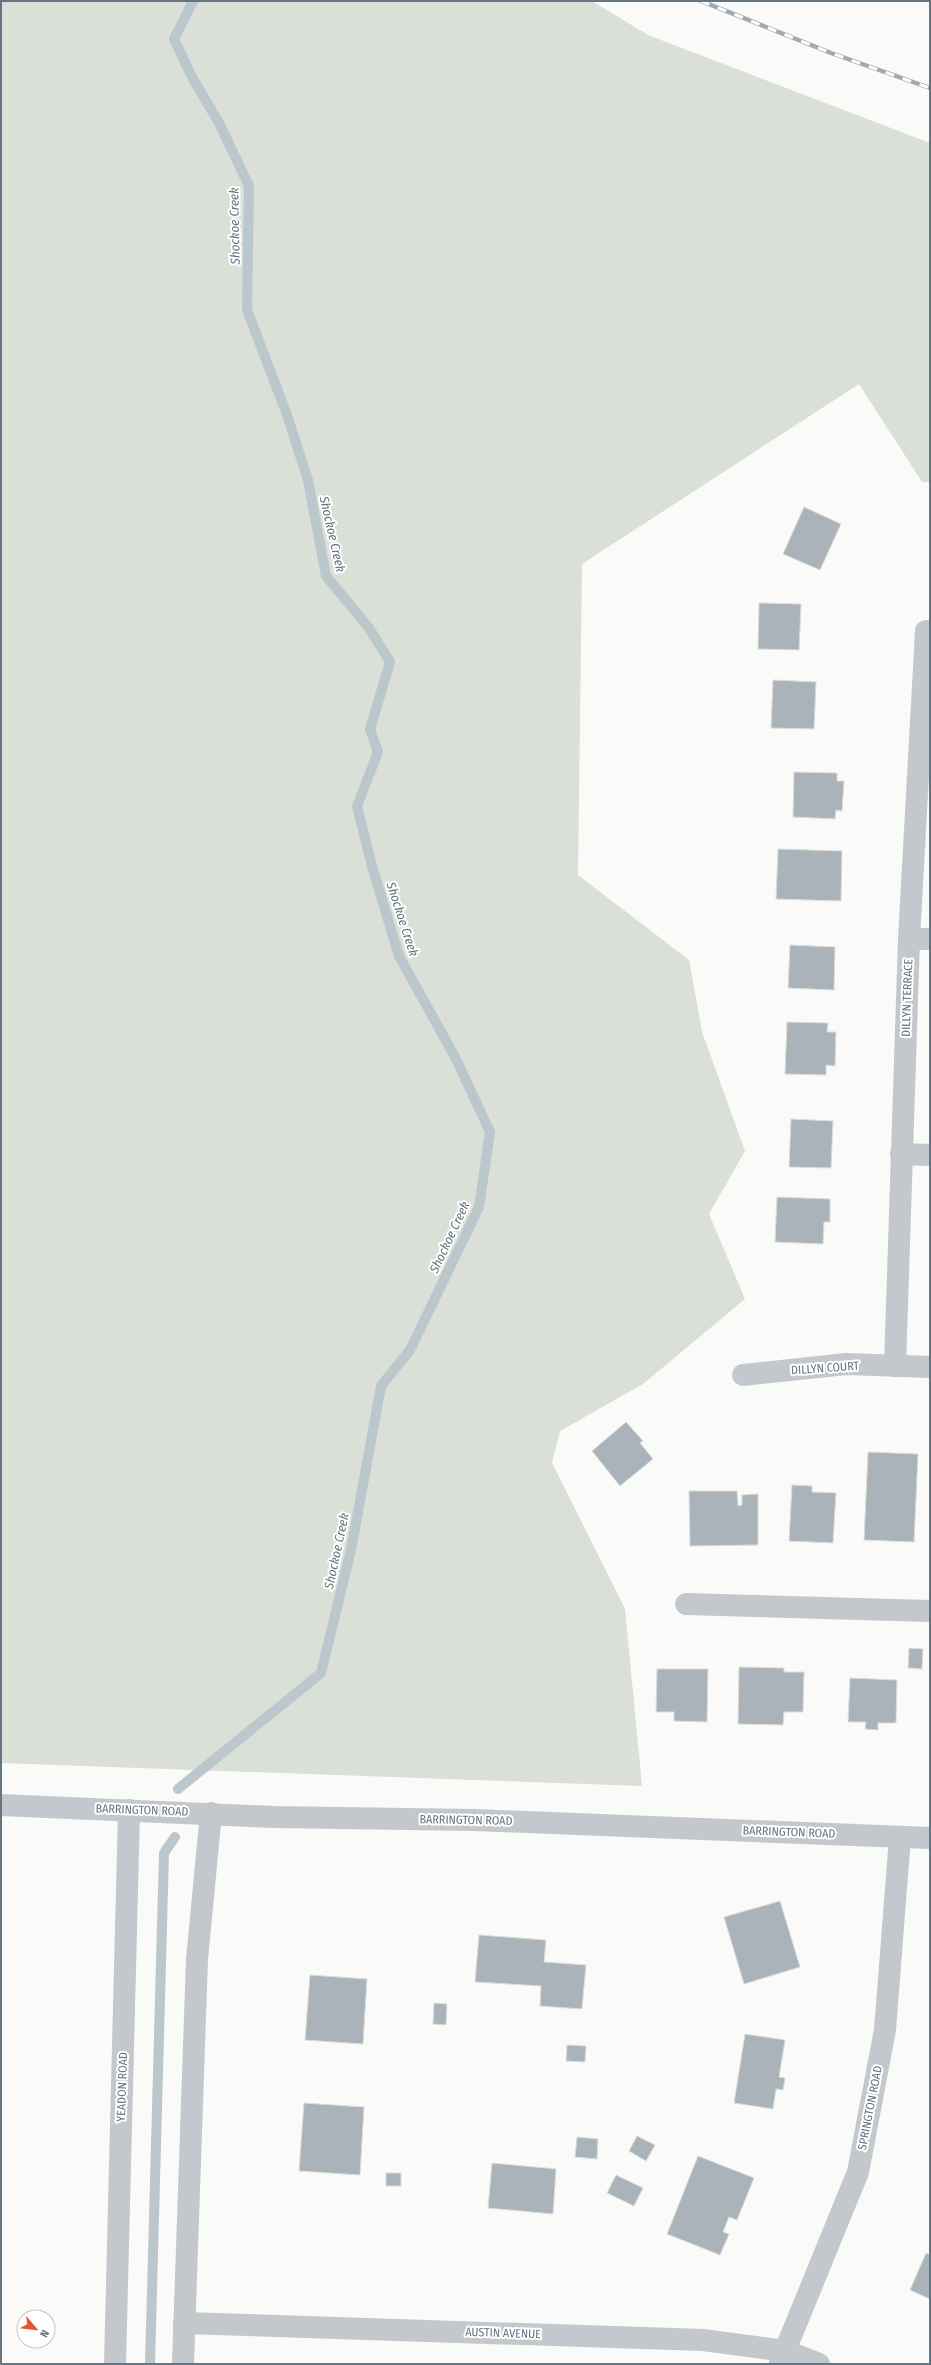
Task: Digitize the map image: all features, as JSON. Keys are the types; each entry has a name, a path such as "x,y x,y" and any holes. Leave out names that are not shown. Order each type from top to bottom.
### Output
{"street":[{"name":"DILLYN TERRACE","path":"895,1366 901,1154 920,939 926,631"},
{"path":"901,1154 930,1155"},
{"name":"DILLYN COURT","path":"743,1375 846,1364 930,1367"},
{"path":"686,1604 930,1611"},
{"name":"BARRINGTON ROAD","path":"1,1805 211,1813 274,1817 474,1820 930,1838"},
{"name":"YEADON ROAD","path":"115,2364 129,1810"},
{"path":"183,2364 197,1959 211,1813"},
{"name":"SPRINGTON ROAD","path":"783,2357 858,2172 885,2030 900,1837"},
{"name":"AUSTIN AVENUE","path":"184,2323 703,2340 819,2364"}],"shaded area":[{"path":"1,1 592,1 648,35 930,143 930,482 922,482 859,384 582,564 578,875 689,960 702,1032 745,1151 709,1214 745,1299 643,1384 560,1431 552,1463 625,1609 642,1786 1,1763"}],"building":[{"path":"804,507 841,524 820,570 783,554"},
{"path":"759,603 801,604 799,650 758,649"},
{"path":"773,680 816,682 814,729 771,728"},
{"path":"794,772 837,773 837,781 844,781 842,811 836,810 835,819 793,817"},
{"path":"778,849 842,851 841,901 776,899"},
{"path":"790,945 835,947 834,990 788,988"},
{"path":"787,1022 828,1023 827,1032 836,1032 835,1066 826,1065 826,1075 785,1074"},
{"path":"791,1119 833,1121 831,1168 789,1167"},
{"path":"777,1197 830,1199 830,1222 824,1222 823,1244 775,1242"},
{"path":"626,1422 643,1441 640,1443 653,1459 620,1486 592,1451"},
{"path":"868,1452 918,1454 914,1542 864,1540"},
{"path":"792,1485 812,1486 812,1492 836,1493 833,1543 789,1541"},
{"path":"689,1491 737,1491 738,1506 742,1505 742,1495 758,1494 758,1545 690,1546"},
{"path":"909,1648 923,1649 922,1669 908,1668"},
{"path":"739,1667 784,1668 784,1672 804,1672 803,1712 784,1712 783,1725 738,1724"},
{"path":"657,1669 708,1669 707,1722 674,1721 674,1712 656,1712"},
{"path":"850,1678 897,1680 896,1723 878,1723 878,1730 865,1729 866,1722 848,1722"},
{"path":"780,1901 800,1967 744,1984 724,1917"},
{"path":"479,1935 546,1940 544,1962 586,1965 582,2009 540,2006 541,1986 475,1982"},
{"path":"310,1975 367,1979 363,2044 305,2040"},
{"path":"434,2003 447,2004 446,2025 433,2024"},
{"path":"745,2034 785,2040 779,2077 785,2078 783,2090 776,2089 773,2109 734,2103"},
{"path":"567,2045 586,2046 585,2062 566,2061"},
{"path":"304,2103 364,2107 360,2175 299,2171"},
{"path":"637,2136 655,2145 646,2161 629,2151"},
{"path":"577,2137 598,2139 597,2159 575,2157"},
{"path":"698,2156 754,2178 737,2220 729,2217 723,2232 729,2234 720,2255 667,2234"},
{"path":"492,2163 556,2169 553,2214 488,2208"},
{"path":"386,2173 401,2173 401,2186 386,2186"},
{"path":"616,2175 643,2188 634,2206 607,2193"},
{"path":"926,2253 930,2255 930,2299 910,2290"}],"waterway":[{"name":"Shockoe Creek","path":"178,1789 321,1673 351,1550 381,1386 410,1350 479,1207 490,1132 456,1059 399,956 372,866 357,806 378,752 370,729 390,662 369,628 326,576 308,480 286,412 247,310 249,186 219,123 192,77 174,39 193,1"},
{"path":"150,2364 164,1853 175,1837"}],"railway":[{"path":"701,1 831,53 930,88"}]}
